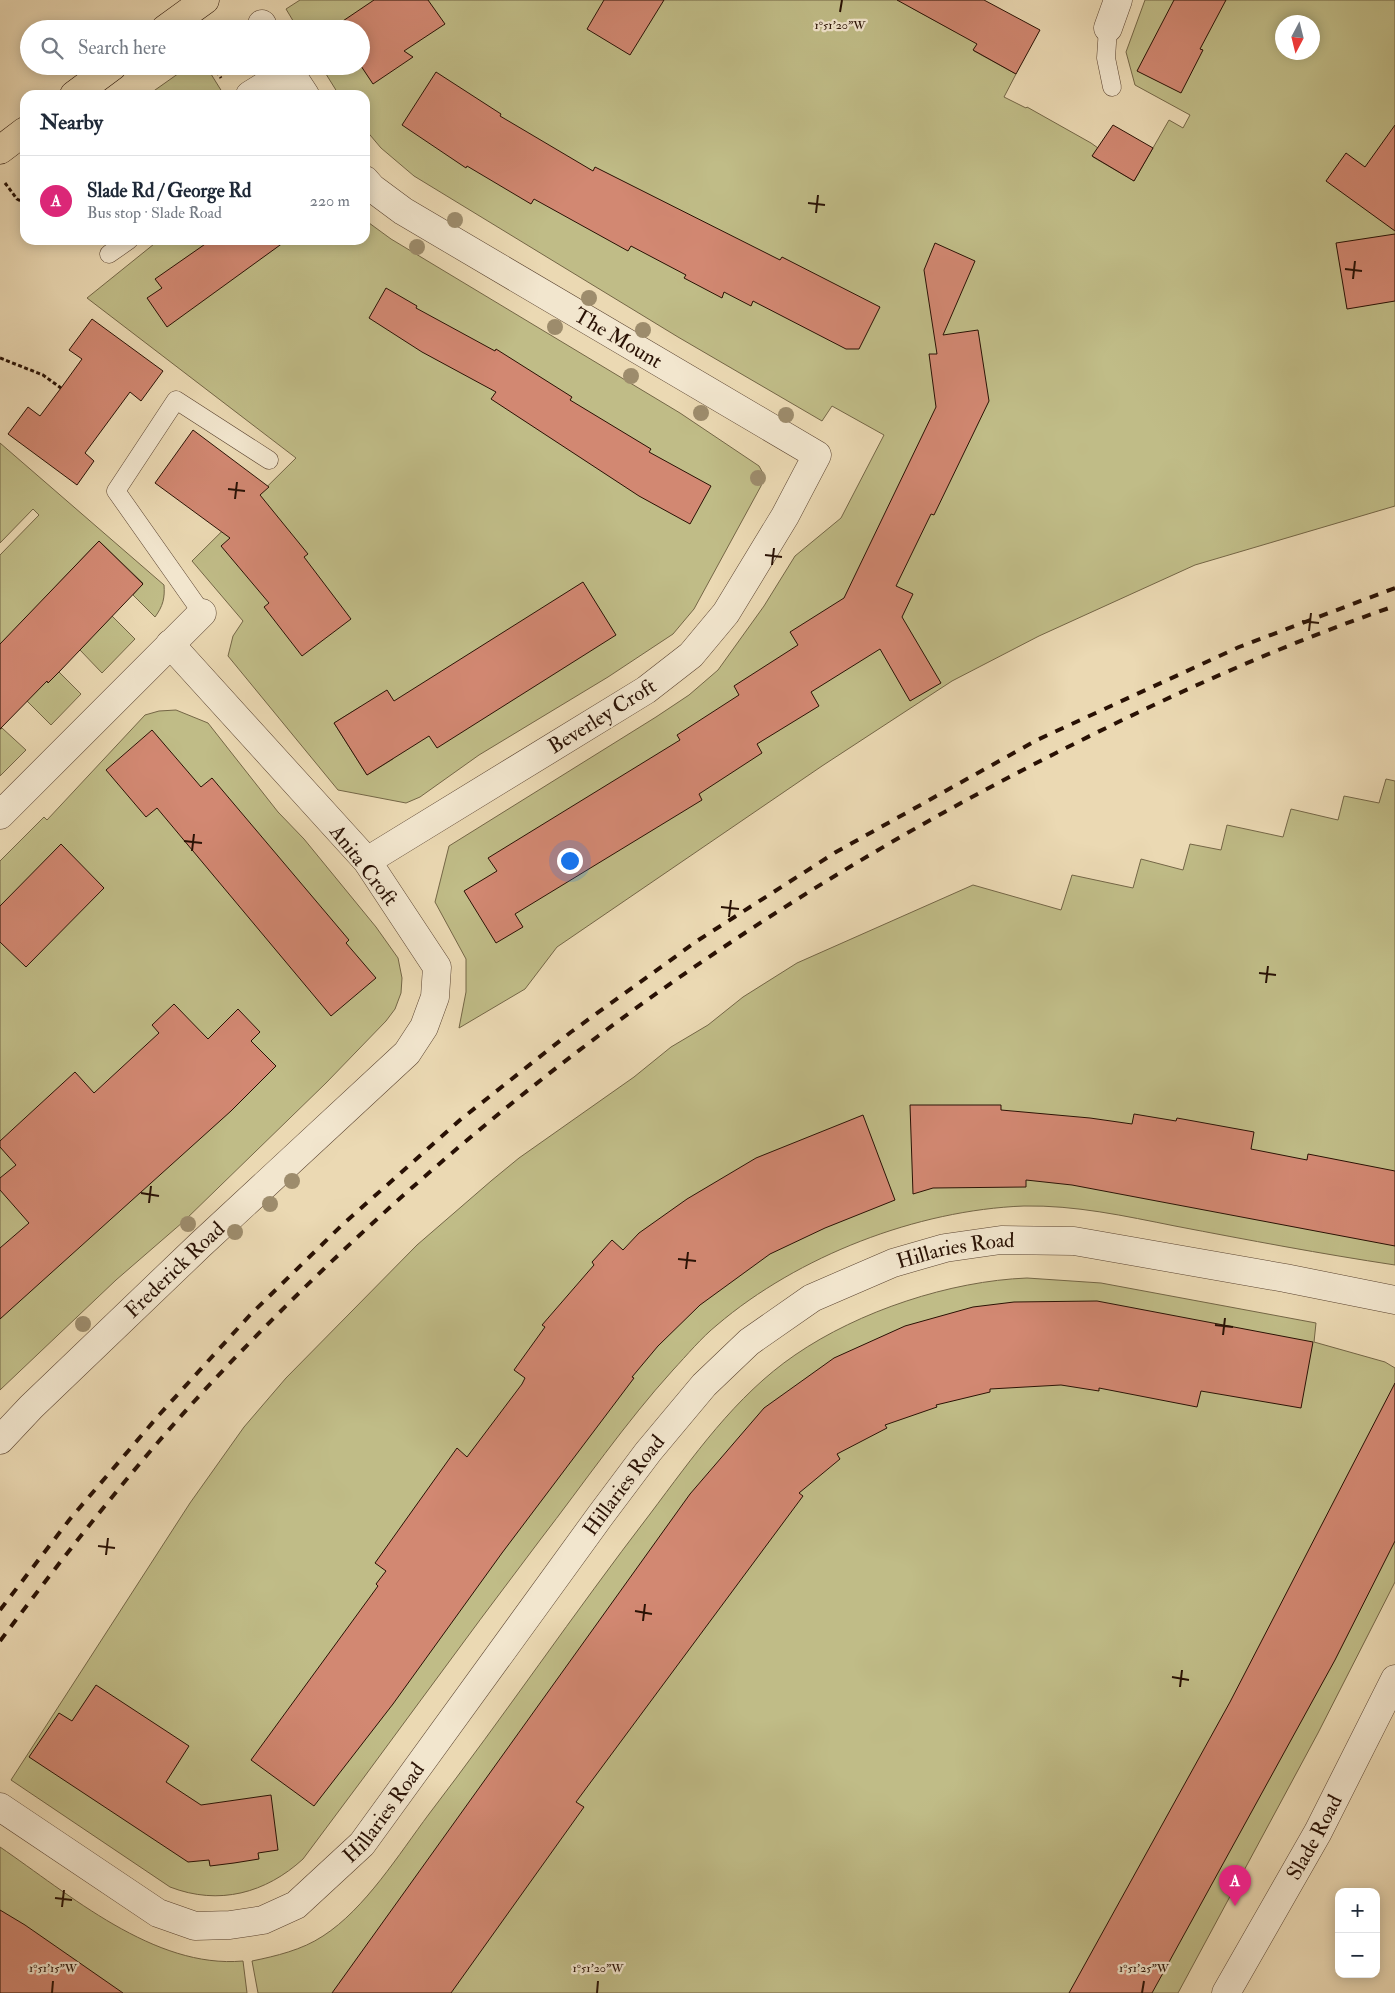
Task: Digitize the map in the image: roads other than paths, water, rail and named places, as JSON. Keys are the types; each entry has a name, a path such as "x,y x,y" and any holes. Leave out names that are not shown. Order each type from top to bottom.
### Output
{"main road":[{"path":"177,20 205,0"},
{"path":"81,90 102,75"},
{"path":"0,150 20,135"}],"street":[{"path":"1108,28 1118,0"},
{"path":"257,90 278,75"},
{"path":"292,75 302,90"},
{"name":"The Mount","path":"370,186 403,211 817,455 785,516"},
{"name":"Beverley Croft","path":"367,861 646,690 691,655 726,613 785,516"},
{"path":"0,816 202,613"},
{"name":"Anita Croft","path":"170,644 367,861 437,967 435,997 424,1027 407,1053 351,1102"},
{"name":"Frederick Road","path":"0,1440 38,1400 351,1102"},
{"name":"Hillaries Road","path":"0,1806 158,1912 195,1926 230,1925 263,1920 296,1905 362,1844 600,1516 704,1384 749,1342 812,1298 893,1263 945,1248 1001,1240 1074,1242 1266,1274 1395,1300"},
{"name":"Slade Road","path":"1226,1993 1318,1832 1395,1680"}],"lane":[{"path":"1108,28 1106,58 1112,88"},
{"path":"109,254 122,245"},
{"path":"202,613 116,491 176,400 269,460"}],"railway":[{"path":"0,1610 70,1519 159,1415 250,1315 341,1226 460,1120 571,1032 697,941 836,852 1037,740 1239,647 1395,588"},
{"path":"0,1641 77,1541 157,1443 213,1381 306,1286 403,1196 502,1111 606,1030 712,955 823,883 937,817 1054,754 1222,674 1308,638 1395,606"}],"place":[{"name":"Slade Rd / George Rd","path":"1235,1906"}]}
